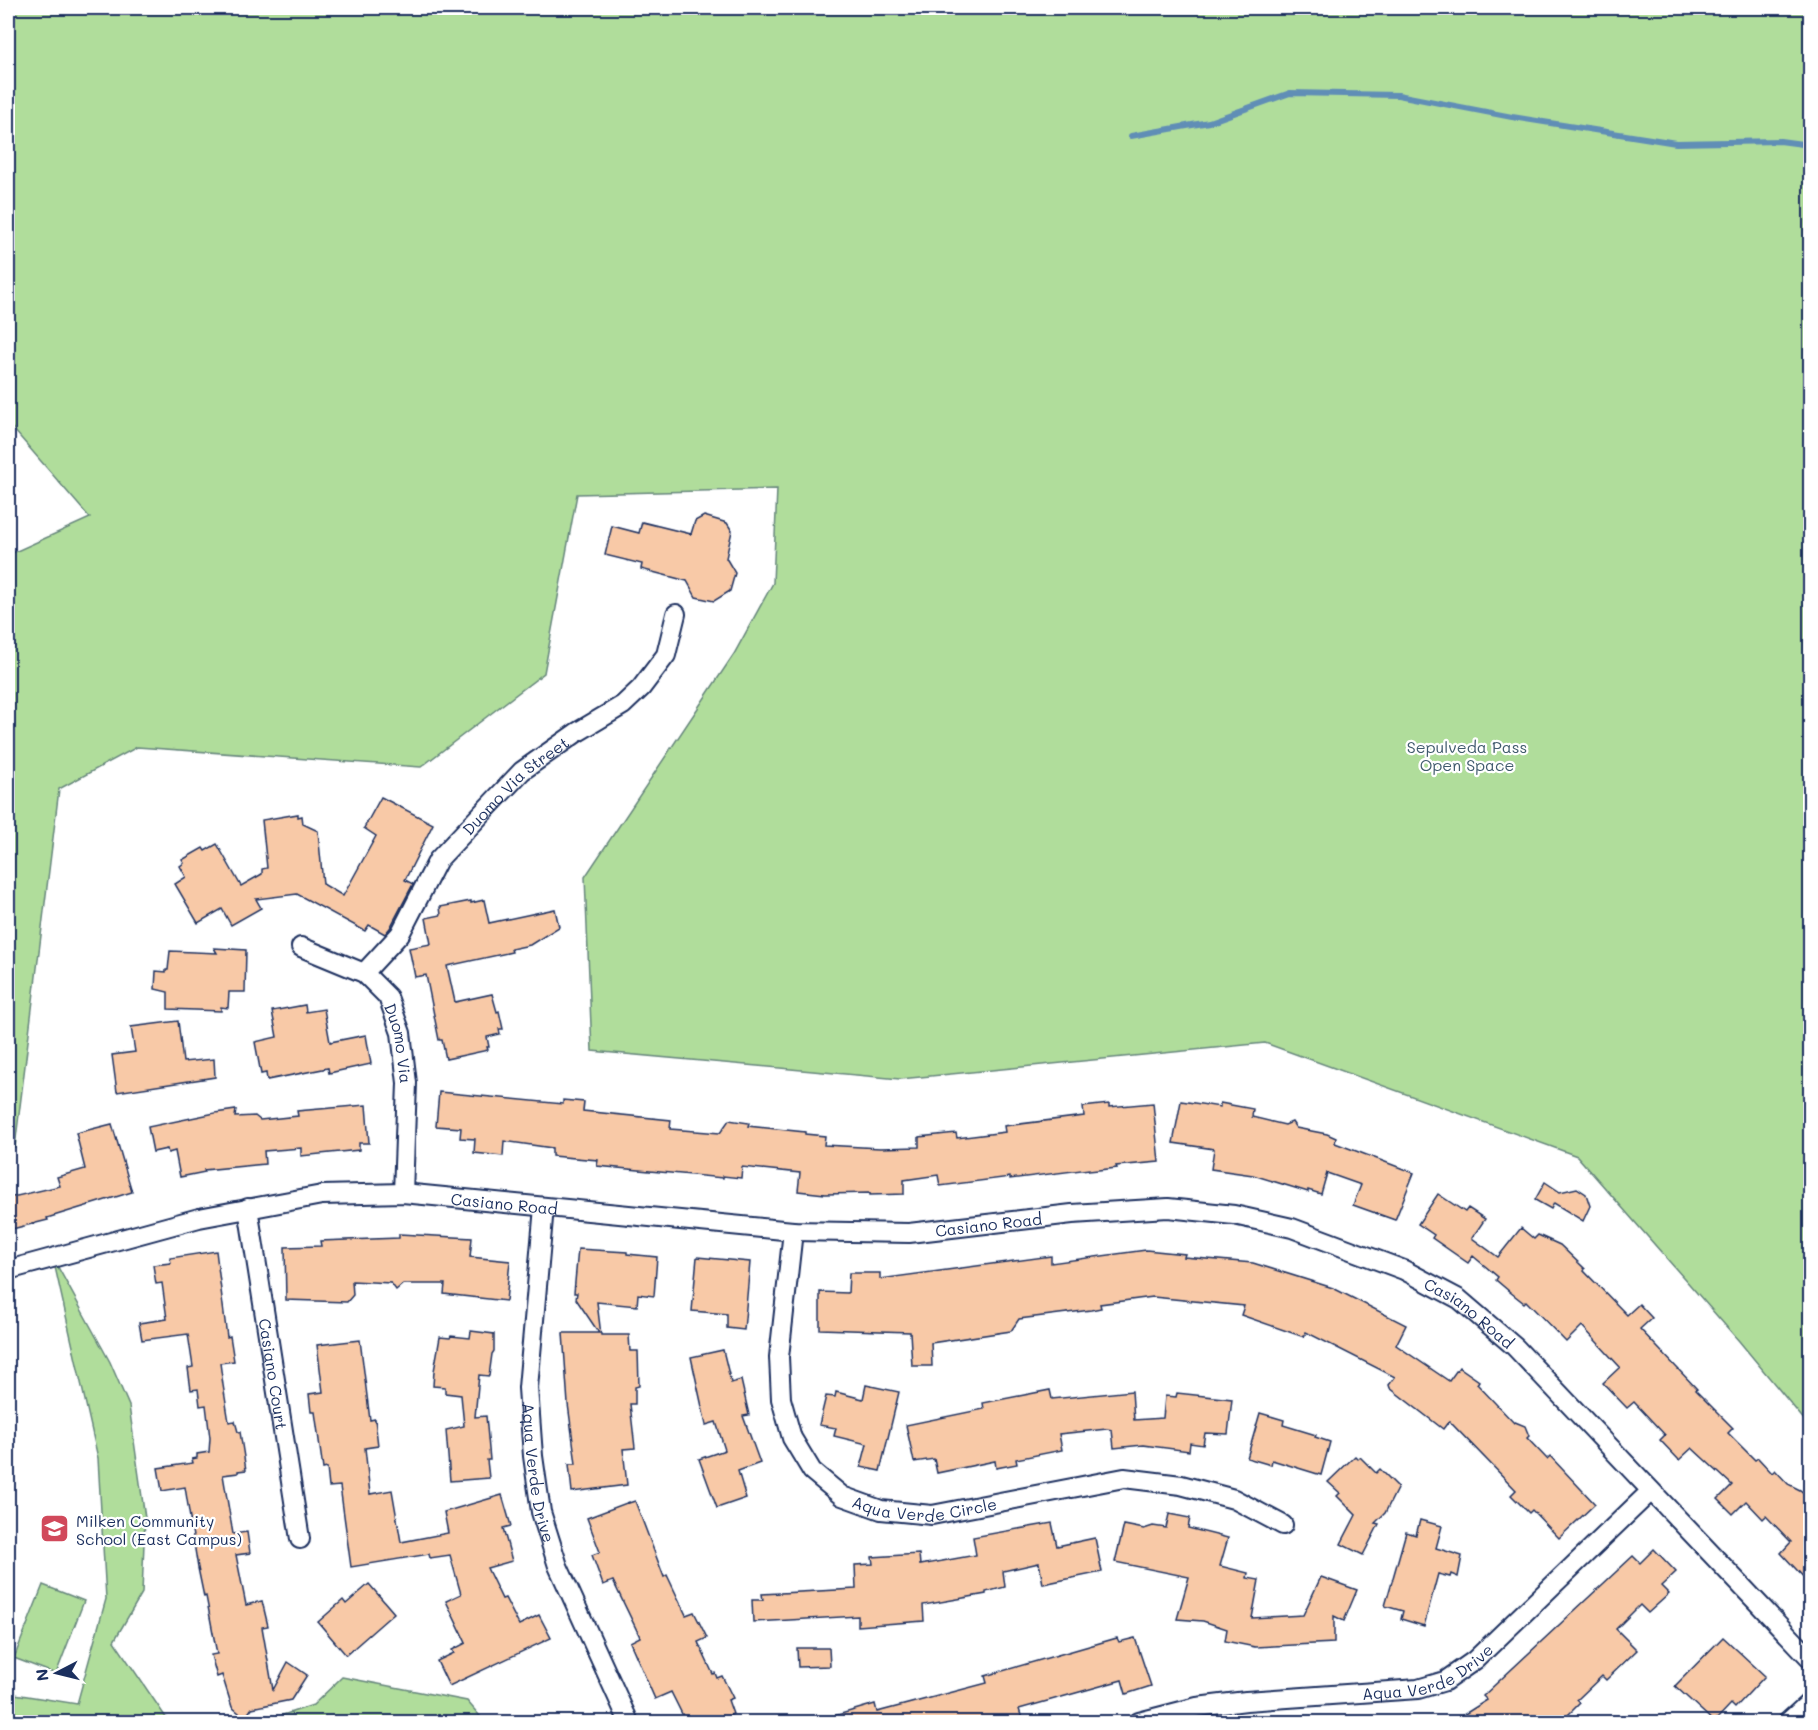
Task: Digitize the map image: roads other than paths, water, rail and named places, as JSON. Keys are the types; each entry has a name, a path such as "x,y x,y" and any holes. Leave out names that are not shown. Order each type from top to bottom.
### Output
{"street":[{"name":"Duomo Via Street","path":"364,973 400,934 438,860 522,771 576,733 623,705 641,688 666,655 676,614"},
{"name":"Duomo Via","path":"301,947 364,973 388,997 401,1034 407,1083 403,1193"},
{"name":"Casiano Road","path":"8,1270 199,1218 322,1195 403,1193 793,1232 909,1233 1072,1214 1168,1208 1234,1215 1292,1228 1404,1270 1459,1299 1515,1347 1810,1658"},
{"name":"Aqua Verde Drive","path":"544,1207 528,1388 533,1456 541,1512 558,1566 628,1722"},
{"name":"Casiano Court","path":"248,1208 300,1539"},
{"name":"Aqua Verde Circle","path":"793,1232 779,1357 781,1399 792,1438 812,1471 842,1496 881,1510 932,1515 1124,1478 1181,1485 1234,1499 1283,1525"},
{"name":"Aqua Verde Drive","path":"1139,1722 1197,1707 1246,1701 1418,1689 1445,1681 1475,1660 1651,1491"},
{"path":"1788,1722 1810,1702"}],"waterway":[{"path":"1131,136 1209,122 1290,93 1398,95 1512,117 1676,143 1780,141 1810,145"}],"place":[{"name":"Milken Community School (East Campus)","path":"55,1529"}],"park label":[{"name":"Sepulveda Pass Open Space","path":"1467,755"}]}
